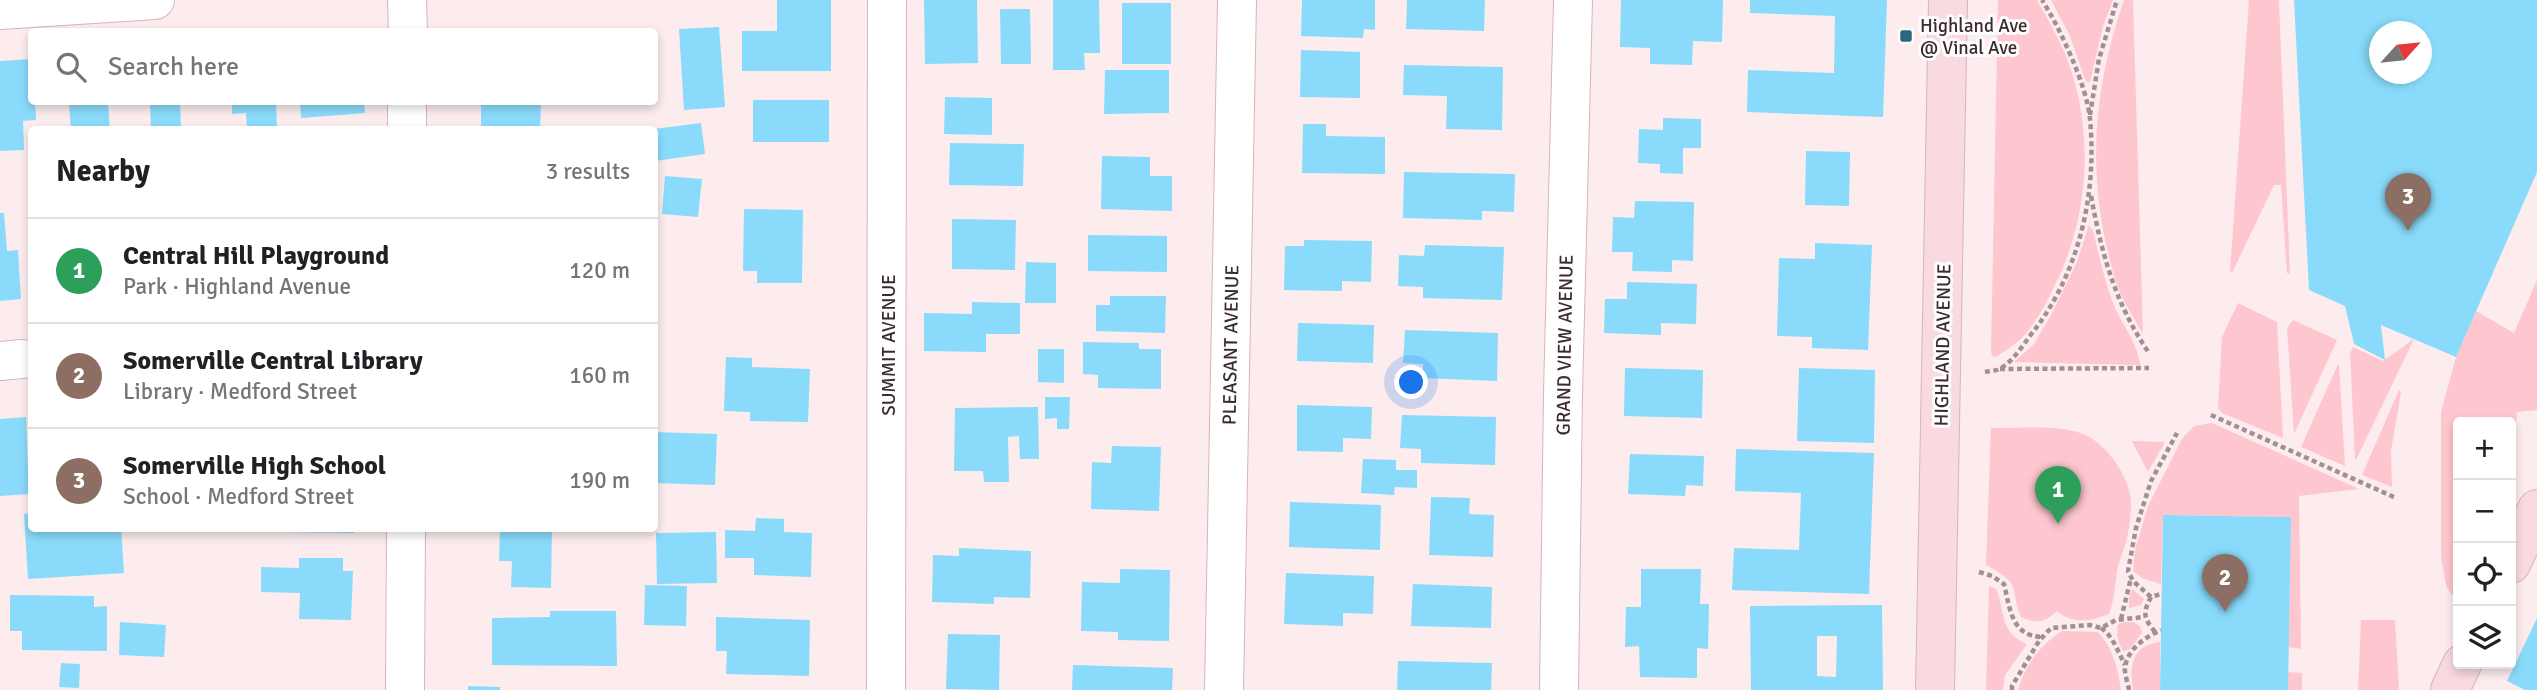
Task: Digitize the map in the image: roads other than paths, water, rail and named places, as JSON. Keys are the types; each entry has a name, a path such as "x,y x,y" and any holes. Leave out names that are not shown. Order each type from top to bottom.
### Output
{"main road":[{"name":"HIGHLAND AVENUE","path":"1935,690 1948,0"},
{"path":"2516,553 2537,509"},
{"path":"2450,690 2460,669"}],"street":[{"path":"0,10 155,0"},
{"path":"407,0 408,28"},
{"name":"SUMMIT AVENUE","path":"886,690 887,0"},
{"name":"PLEASANT AVENUE","path":"1224,690 1237,0"},
{"name":"GRAND VIEW AVENUE","path":"1559,690 1573,0"},
{"path":"407,105 407,126"},
{"path":"405,690 406,532"}],"place":[{"name":"Highland Ave @ Vinal Ave","path":"1906,36"},
{"name":"Somerville High School","path":"2408,231"},
{"name":"Central Hill Playground","path":"2058,524"},
{"name":"Somerville Central Library","path":"2225,612"}]}
